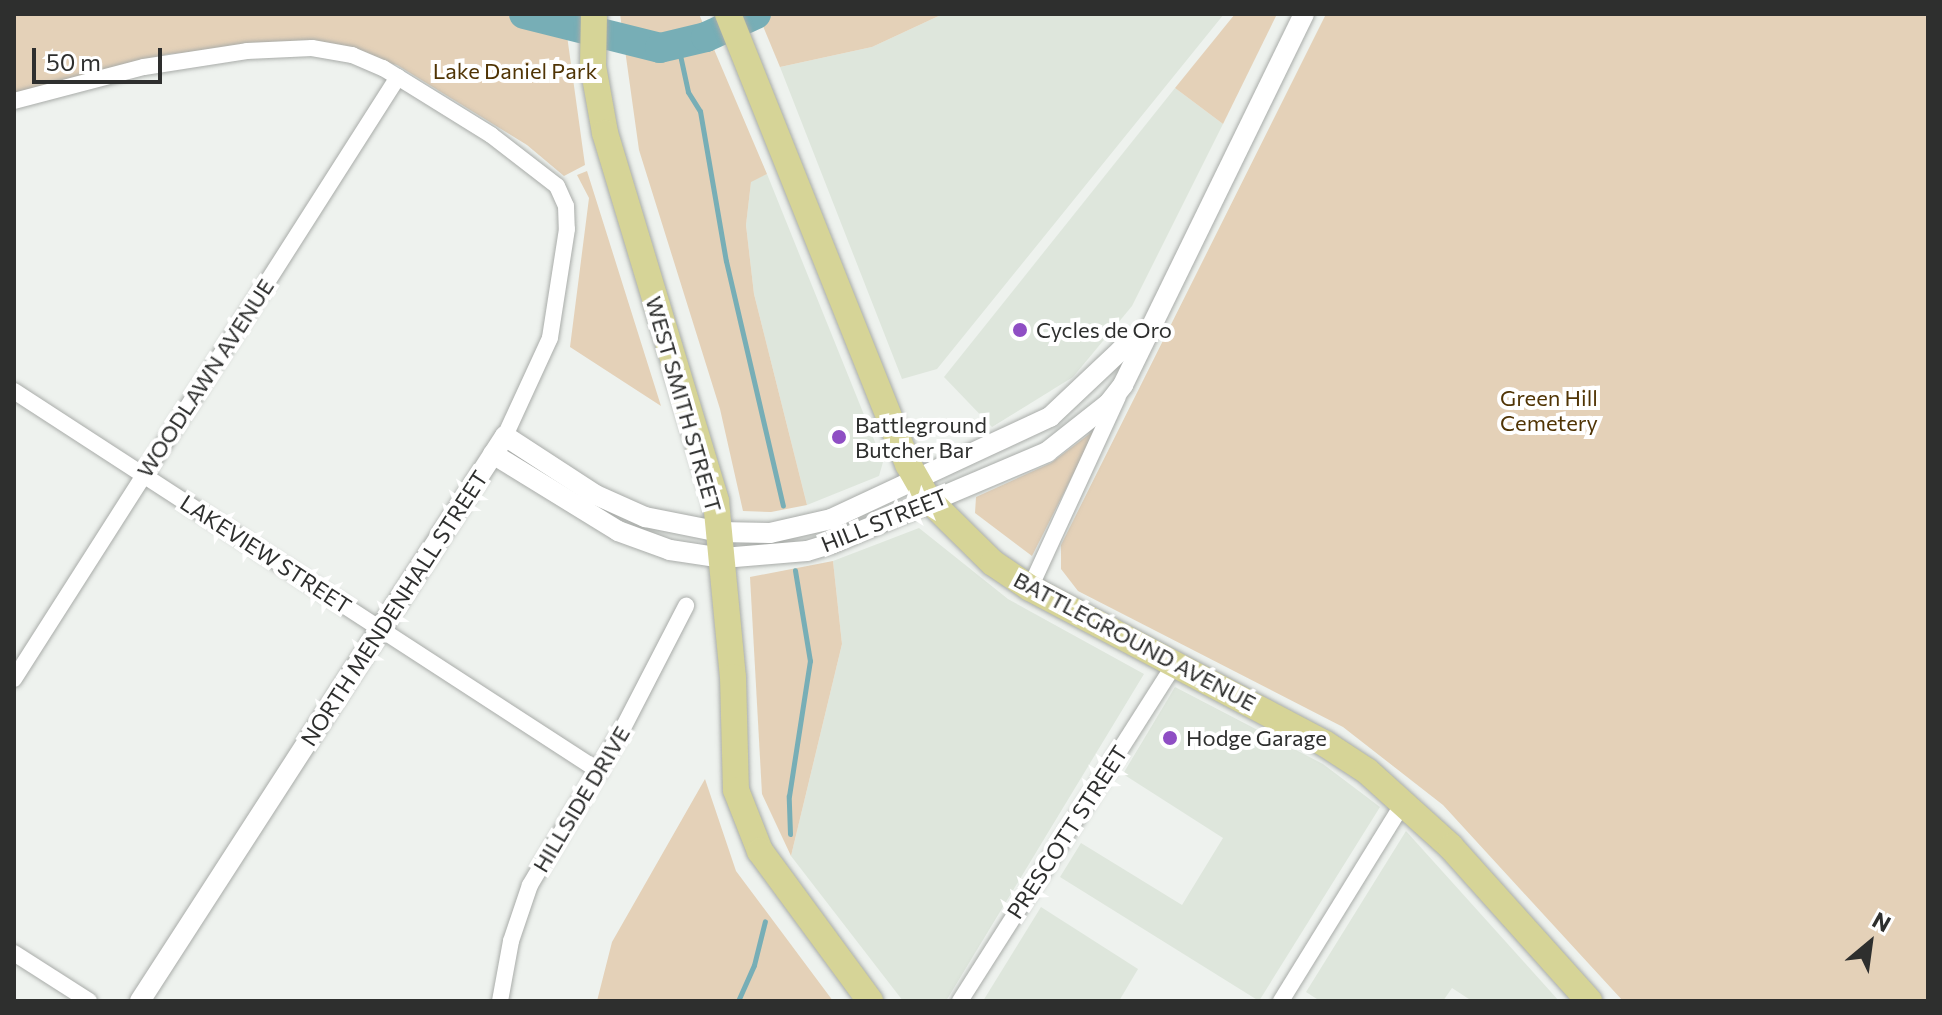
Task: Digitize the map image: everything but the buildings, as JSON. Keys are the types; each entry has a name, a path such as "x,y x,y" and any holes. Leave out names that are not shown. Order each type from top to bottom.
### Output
{"main road":[{"path":"580,14 593,66"},
{"name":"WEST SMITH STREET","path":"594,14 593,66 605,133 716,501 734,764 747,825 760,851 870,1001"},
{"name":"BATTLEGROUND AVENUE","path":"728,14 752,80 922,488 985,556 1030,588 1324,743 1405,800 1589,1001"}],"street":[{"name":"HILL STREET","path":"1030,588 1140,345 1304,14"},
{"path":"14,101 144,67 247,51 332,51 398,77"},
{"name":"NORTH MENDENHALL STREET","path":"140,1001 505,436 533,384 557,308 567,229 566,206 557,186 491,135 398,77"},
{"name":"WOODLAWN AVENUE","path":"14,679 398,77"},
{"name":"HILL STREET","path":"493,454 618,531 670,550 721,545 807,551 1050,417 1121,350 1140,345"},
{"name":"HILL STREET","path":"922,488 1047,452 1109,403 1123,385"},
{"name":"LAKEVIEW STREET","path":"14,391 599,771"},
{"name":"HILL STREET","path":"505,436 622,508 721,545"},
{"name":"HILLSIDE DRIVE","path":"500,1001 511,941 530,885 599,771 686,606"},
{"name":"PRESCOTT STREET","path":"960,1001 1175,664"},
{"path":"1281,1001 1405,800"},
{"path":"14,953 89,1001"}],"shaded area":[{"path":"943,14 1224,14 937,369 902,379 780,67 872,47"},
{"path":"1175,88 1223,124 1132,306 1073,377 992,427 944,377"},
{"path":"767,174 883,462 879,476 807,505 754,294 746,225 751,181"},
{"path":"919,528 1008,599 1144,674 946,1001 903,1001 791,856 842,644 833,561"},
{"path":"1175,687 1323,764 1380,807 1259,1001 1060,877 1081,843 1182,905 1223,838 1123,774"},
{"path":"1406,831 1559,1001 1472,1001 1452,988 1443,1001 1320,1001 1306,992"},
{"path":"1041,907 1138,969 1119,1001 983,1001"}],"green space":[{"name":"Lake Daniel Park","path":"14,14 564,14 585,165 564,176 527,145 397,65 313,44 168,54 14,94"},
{"path":"620,14 699,14 767,174 751,182 746,225 754,294 807,505 771,512 743,511 720,409 639,150"},
{"path":"758,14 943,14 872,47 780,67"},
{"path":"1235,14 1277,14 1223,124 1175,88"},
{"name":"Green Hill Cemetery","path":"1326,14 1928,14 1928,1001 1623,1001 1443,805 1343,727 1078,591 1061,569 1061,545"},
{"path":"587,171 661,406 570,347 589,198 577,175"},
{"path":"1096,429 1032,556 975,513 976,497 1051,463"},
{"path":"833,561 842,644 791,856 762,794 750,577"},
{"path":"705,779 736,871 833,1001 597,1001 612,942"}],"waterway":[{"path":"524,14 660,48 706,37 756,14"},
{"path":"677,41 688,92 700,111 726,261 783,505"},
{"path":"790,834 789,796 810,661 795,570"},
{"path":"738,1001 754,965 765,921"}],"place":[{"name":"Cycles de Oro","path":"1020,330"},
{"name":"Battleground Butcher Bar","path":"839,437"},
{"name":"Hodge Garage","path":"1170,738"}]}
